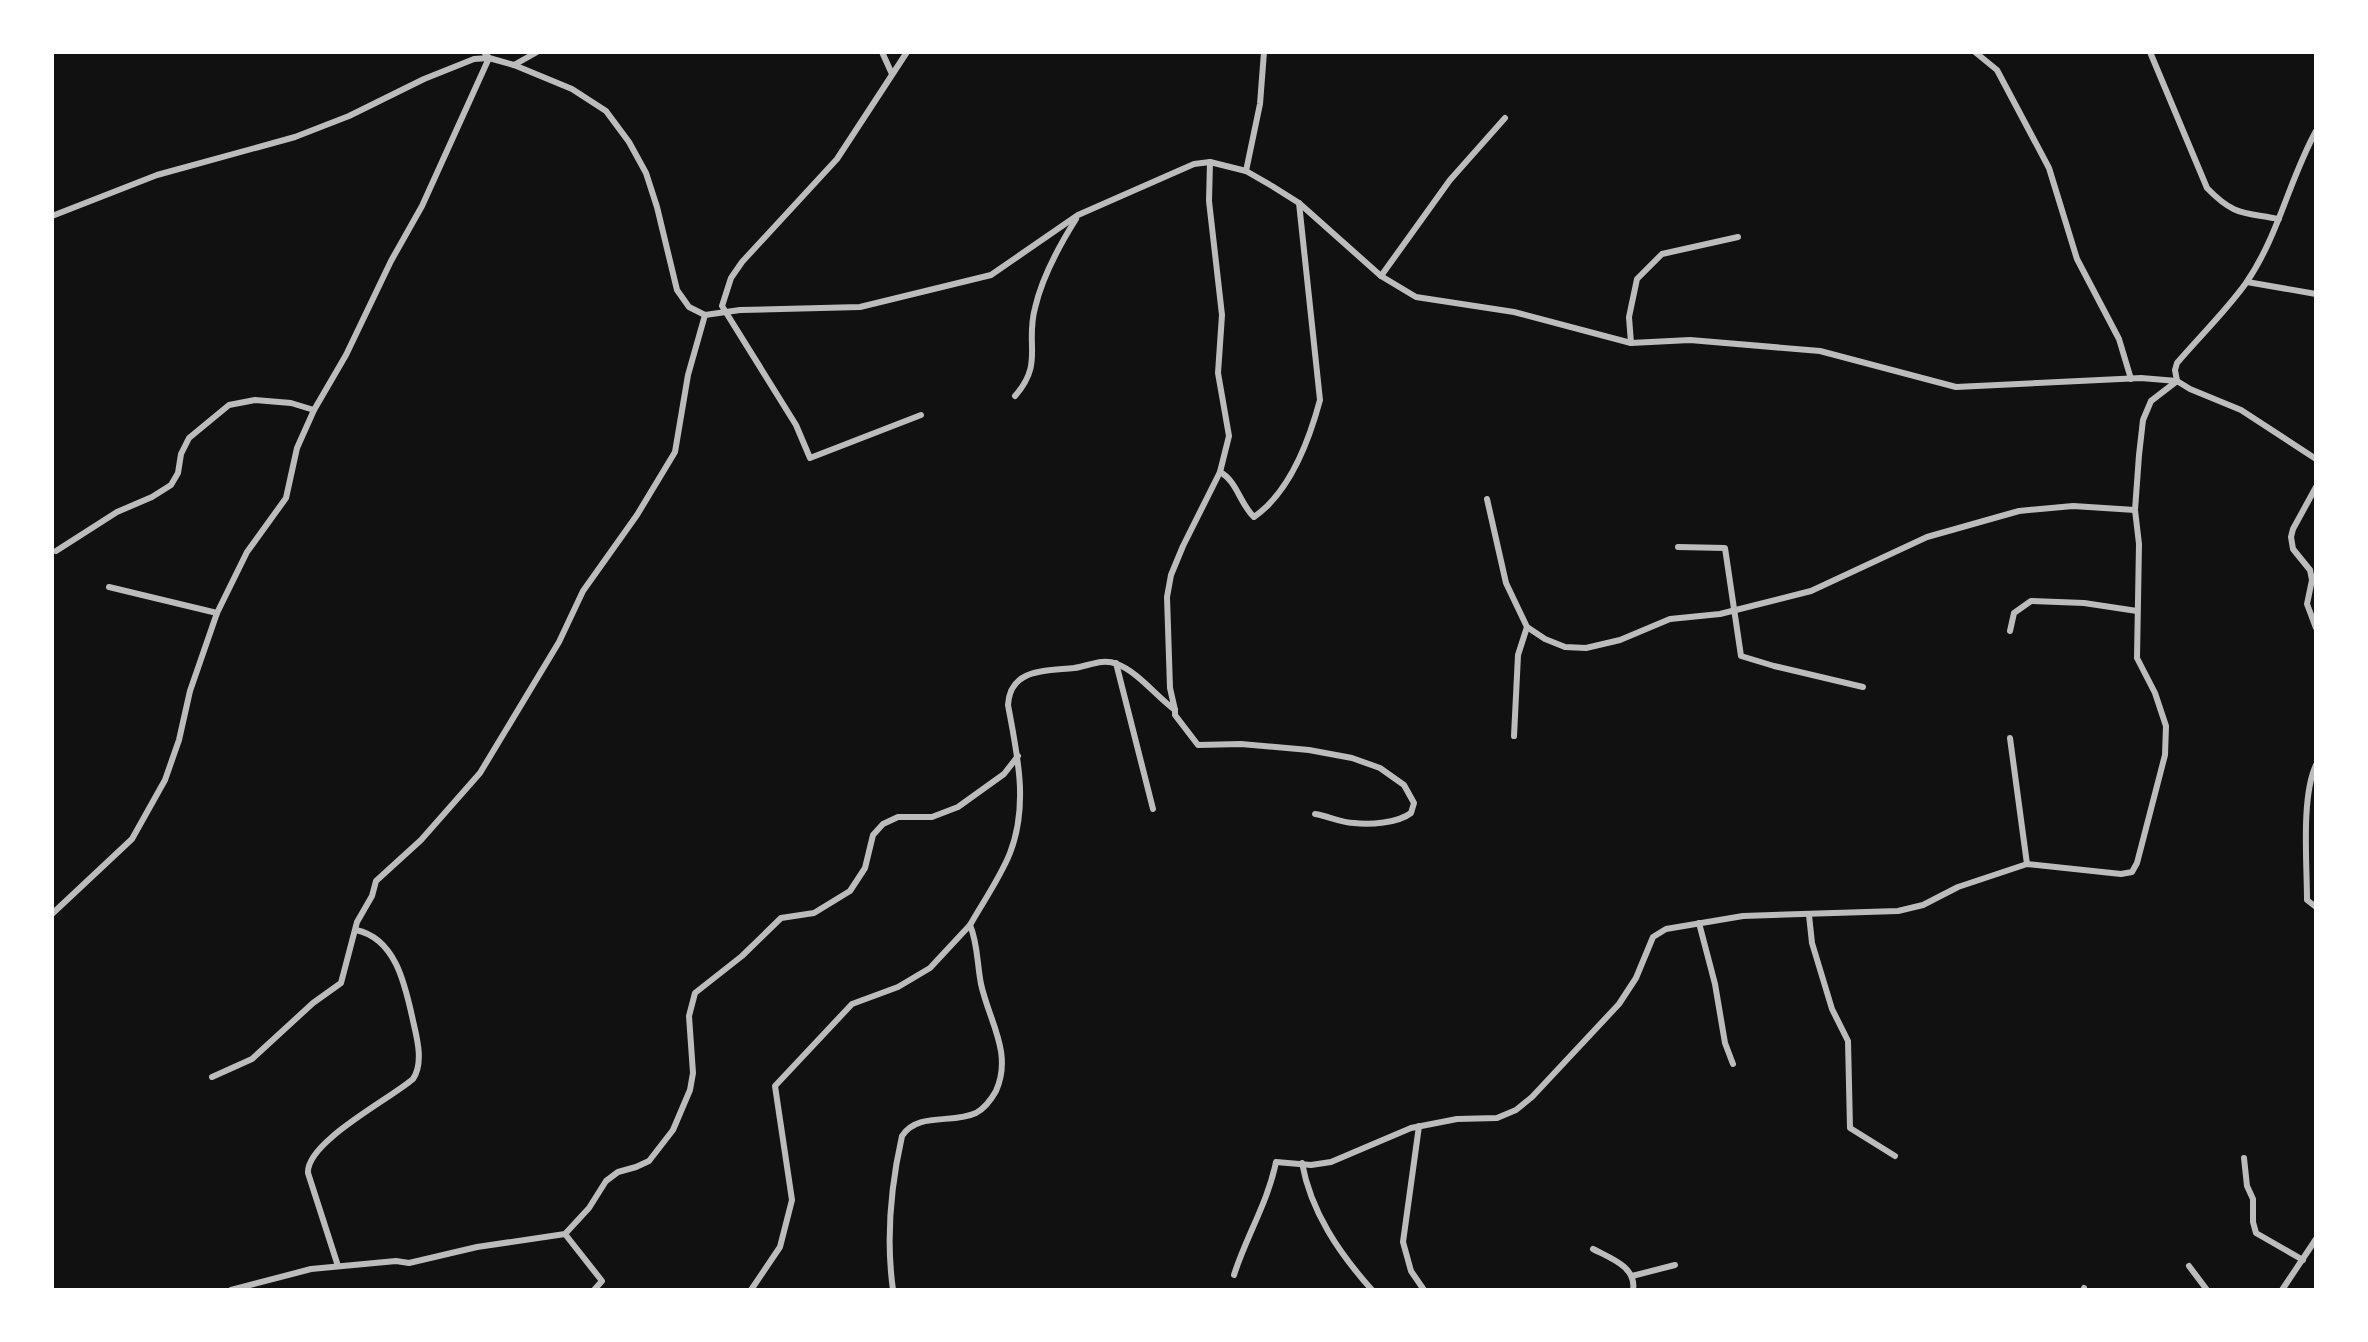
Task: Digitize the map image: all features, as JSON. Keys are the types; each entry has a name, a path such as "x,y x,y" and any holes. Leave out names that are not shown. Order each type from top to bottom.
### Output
{"street":[{"path":"514,65 537,52"},
{"path":"882,52 892,74"},
{"path":"907,52 837,159 742,262 731,278 722,304 796,425 810,458 921,415"},
{"path":"1246,171 1258,117 1264,52"},
{"path":"1975,52 1997,70 2049,168 2077,259 2119,339 2131,379"},
{"path":"2150,52 2207,188 2237,213 2279,219"},
{"path":"52,914 132,839 159,792 179,740 190,691 217,613 247,552 286,498 297,448 314,410 346,355 391,261 422,206 489,54"},
{"path":"52,216 157,175 295,137 489,54 572,89 596,103 617,124 638,157 651,189 677,290 689,307 705,315 860,307 991,275 1078,215 1194,164 1210,162 1246,171 1299,203 1381,276 1416,297 1514,312 1631,343 1690,340 1820,351 1956,387 2131,379 2177,381 2241,410 2314,455"},
{"path":"1381,276 1450,180 1505,118"},
{"path":"2177,381 2177,363 2247,282 2279,219 2292,179 2316,131"},
{"path":"1210,162 1209,201 1222,315 1218,373 1229,436 1220,472 1171,575 1167,597 1170,688 1175,715 1198,745 1241,744 1309,750 1352,758 1394,776 1411,793 1414,803 1411,813 1397,820 1350,824 1336,817 1315,814"},
{"path":"1220,472 1227,476 1254,517 1267,508 1296,464 1312,429 1320,400 1299,203"},
{"path":"1015,396 1028,382 1033,366 1032,324 1038,295 1060,244 1078,215"},
{"path":"1631,343 1629,317 1637,279 1662,254 1738,237"},
{"path":"2247,282 2316,294"},
{"path":"212,1077 252,1059 313,1003 341,983 361,912 372,896 376,881 421,840 480,773 559,642 583,591 664,473 675,452 688,375 705,315"},
{"path":"1234,1275 1271,1185 1276,1162 1322,1164 1419,1126 1457,1119 1481,1121 1516,1110 1532,1097 1619,1004 1636,978 1653,937 1666,929 1743,916 1898,911 1923,905 1958,887 2027,864 2121,874 2132,872 2165,755 2166,726 2155,693 2137,658 2139,544 2135,510 2143,420 2151,401 2177,381"},
{"path":"56,551 117,512 171,485 189,438 229,405 255,400 291,403 314,410"},
{"path":"2316,487 2291,537 2293,549 2310,570 2312,580 2307,604 2316,628"},
{"path":"1487,499 1506,583 1527,627 1565,647 1586,648 1620,640 1670,619 1720,614 1811,591 1927,537 2019,511 2073,506 2135,510"},
{"path":"1678,547 1725,548 1741,656 1863,687"},
{"path":"109,587 217,613"},
{"path":"2010,631 2014,613 2031,601 2084,603 2137,611"},
{"path":"1514,736 1518,655 1527,627"},
{"path":"751,1290 780,1247 792,1200 775,1086 852,1004 898,987 930,968 970,925 1010,854 1021,790 1008,705 1009,694 1019,679 1032,672 1077,668 1096,662 1116,663 1175,710"},
{"path":"1116,663 1153,809"},
{"path":"2010,738 2027,864"},
{"path":"231,1290 311,1269 396,1261 409,1263 477,1247 565,1234 589,1208 606,1181 618,1172 649,1161 673,1130 690,1090 693,1073 689,1016 695,993 742,956 781,918 814,913 850,891 865,868 873,835 883,824 898,817 932,817 951,810 1004,774 1018,756"},
{"path":"2316,765 2309,781 2307,877 2307,900 2316,907"},
{"path":"1809,915 1812,943 1828,996 1848,1041 1850,1128 1895,1156"},
{"path":"1699,923 1715,984 1725,1043 1733,1064"},
{"path":"893,1290 891,1218 902,1136 905,1130 918,1123 959,1118 982,1109 994,1094 1002,1071 1001,1047 984,995 978,945 970,925"},
{"path":"338,1266 308,1173 309,1162 352,1122 413,1079 418,1062 418,1043 410,1003 396,962 385,947 367,932 356,930"},
{"path":"1419,1126 1403,1242 1411,1271 1424,1290"},
{"path":"2244,1158 2247,1186 2253,1199 2256,1233 2303,1260"},
{"path":"1302,1163 1310,1192 1332,1239 1341,1255 1372,1290"},
{"path":"565,1234 602,1281 594,1290"},
{"path":"2282,1290 2316,1239"},
{"path":"1593,1249 1625,1267 1632,1276 1633,1290"},
{"path":"1632,1276 1675,1265"},
{"path":"2189,1266 2207,1290"}]}
